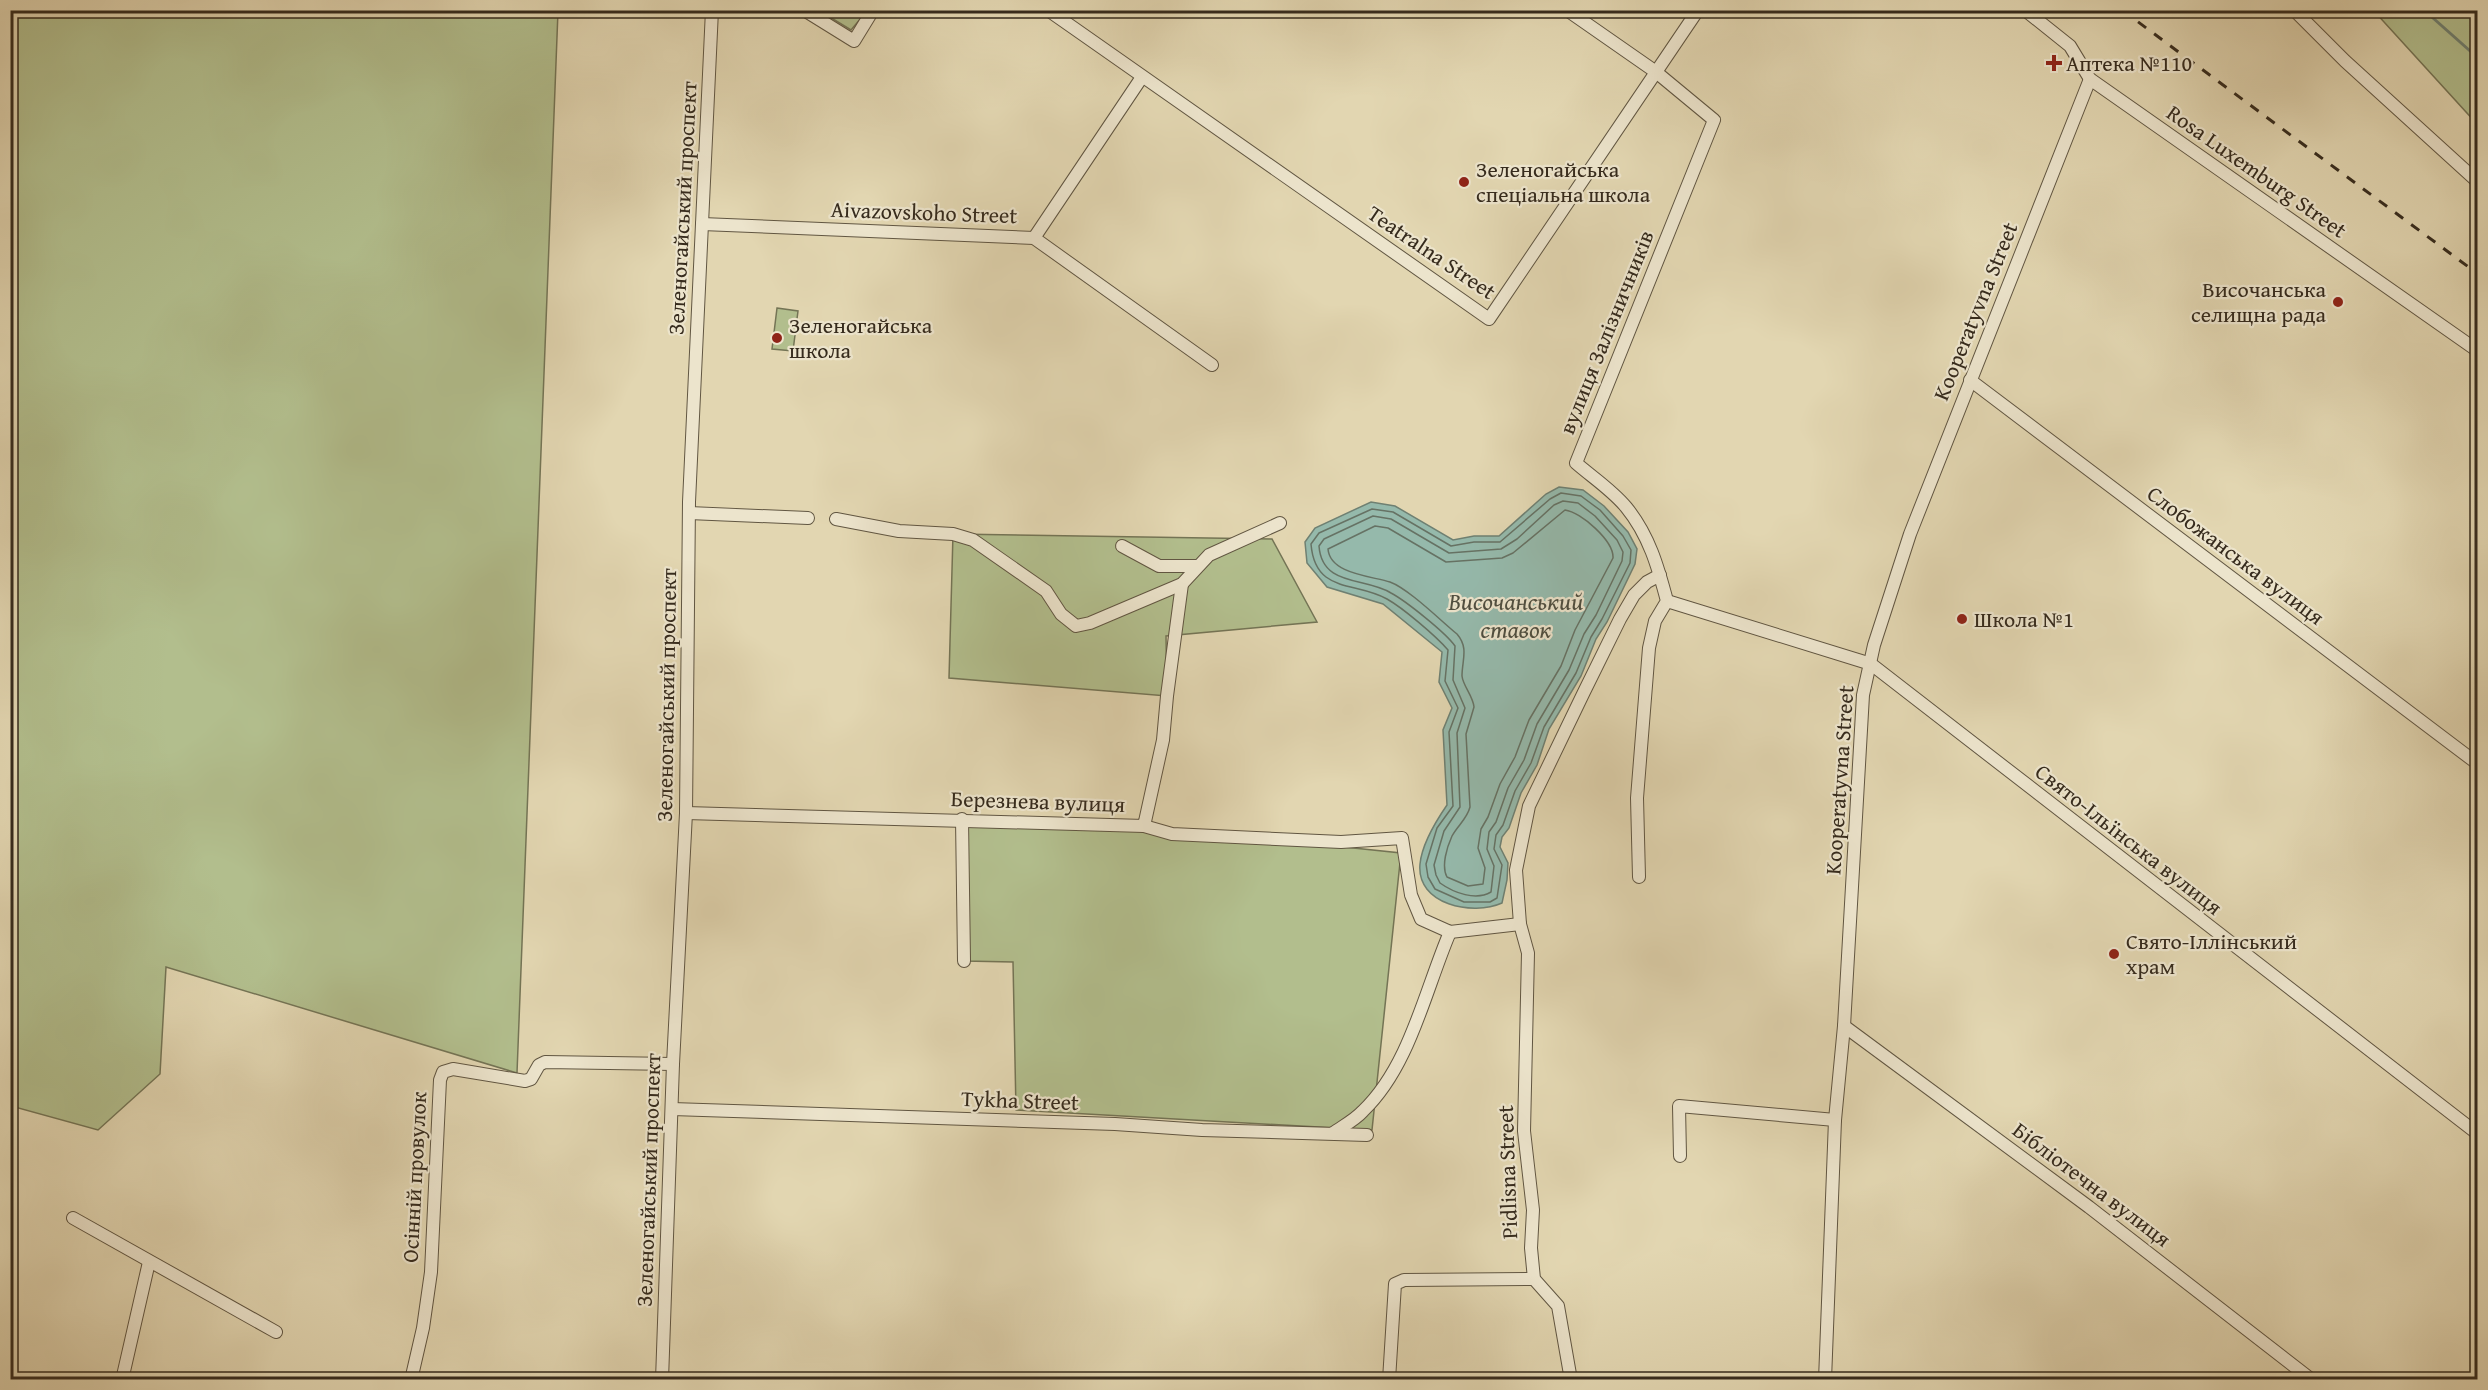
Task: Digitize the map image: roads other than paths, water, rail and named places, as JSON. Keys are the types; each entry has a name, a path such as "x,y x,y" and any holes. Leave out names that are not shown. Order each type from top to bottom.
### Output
{"street":[{"name":"Зеленогайський проспект","path":"662,1380 673,1064 686,813 688,513 712,10"},
{"path":"804,10 854,42 873,10"},
{"name":"Teatralna Street","path":"1048,10 1489,319 1698,10"},
{"path":"1567,10 1656,72"},
{"name":"Rosa Luxemburg Street","path":"2025,10 2070,46 2090,79 2478,351"},
{"path":"2294,10 2345,61 2478,182"},
{"name":"вулиця Залізничників","path":"1656,72 1714,120 1576,463 1625,506 1646,537 1660,575"},
{"path":"1034,238 1142,77"},
{"name":"Kooperatyvna Street","path":"1825,1380 1835,1120 1844,1026 1863,695 1874,645 1910,534 2090,79"},
{"name":"Aivazovskoho Street","path":"702,224 1034,238 1212,365"},
{"name":"Слобожанська вулиця","path":"1970,380 2478,764"},
{"path":"688,513 808,518"},
{"path":"836,519 899,531 954,534 973,540 1046,591 1061,614 1076,627 1182,584 1209,555 1280,523"},
{"path":"1122,546 1159,566 1197,566"},
{"path":"1639,877 1637,798 1649,648 1655,621 1667,601 1660,575"},
{"name":"Pidlisna Street","path":"1534,1279 1531,1248 1533,1210 1524,1131 1528,953 1520,924 1516,870 1528,806 1620,619 1634,595 1647,582 1660,575"},
{"name":"Березнева вулиця","path":"686,813 962,819 1144,826 1164,740 1167,696 1182,584"},
{"path":"1667,601 1871,663"},
{"name":"Свято-Ільїнська вулиця","path":"1871,663 2478,1134"},
{"path":"962,819 964,961"},
{"path":"1144,826 1172,834 1206,836 1341,842 1401,838 1411,895 1420,919 1450,932 1520,924"},
{"path":"1333,1132 1363,1112 1383,1088 1416,1022 1450,932"},
{"name":"Бібліотечна вулиця","path":"1844,1026 2089,1207 2312,1380"},
{"name":"Осінній провулок","path":"411,1380 423,1328 431,1272 440,1080 443,1072 453,1069 525,1081 531,1079 539,1065 545,1062 673,1064"},
{"path":"1680,1156 1679,1106 1835,1120"},
{"name":"Tykha Street","path":"672,1109 1367,1135"},
{"path":"73,1218 276,1332"},
{"path":"122,1380 149,1262"},
{"path":"1389,1380 1395,1284 1404,1280 1534,1279 1558,1306 1571,1380"}],"water":[{"name":"Височанський ставок","path":"1559,487 1583,490 1604,506 1628,532 1637,549 1635,564 1607,622 1596,639 1581,676 1549,729 1537,765 1521,793 1509,828 1502,837 1500,847 1508,863 1502,903 1476,908 1449,904 1437,898 1427,889 1421,878 1420,864 1427,840 1447,805 1443,730 1452,708 1439,682 1442,652 1383,604 1327,587 1307,563 1305,542 1315,528 1371,502 1395,506 1453,540 1474,536 1499,536 1546,494"}],"waterway":[{"path":"2424,10 2478,58"}],"railway":[{"path":"2122,10 2478,274"}],"place":[{"name":"Аптека №110","path":"2054,63"},
{"name":"Зеленогайська спеціальна школа","path":"1464,182"},
{"name":"Височанська селищна рада","path":"2338,302"},
{"name":"Зеленогайська школа","path":"777,338"},
{"name":"Школа №1","path":"1962,619"},
{"name":"Свято-Іллінський храм","path":"2114,954"}]}
